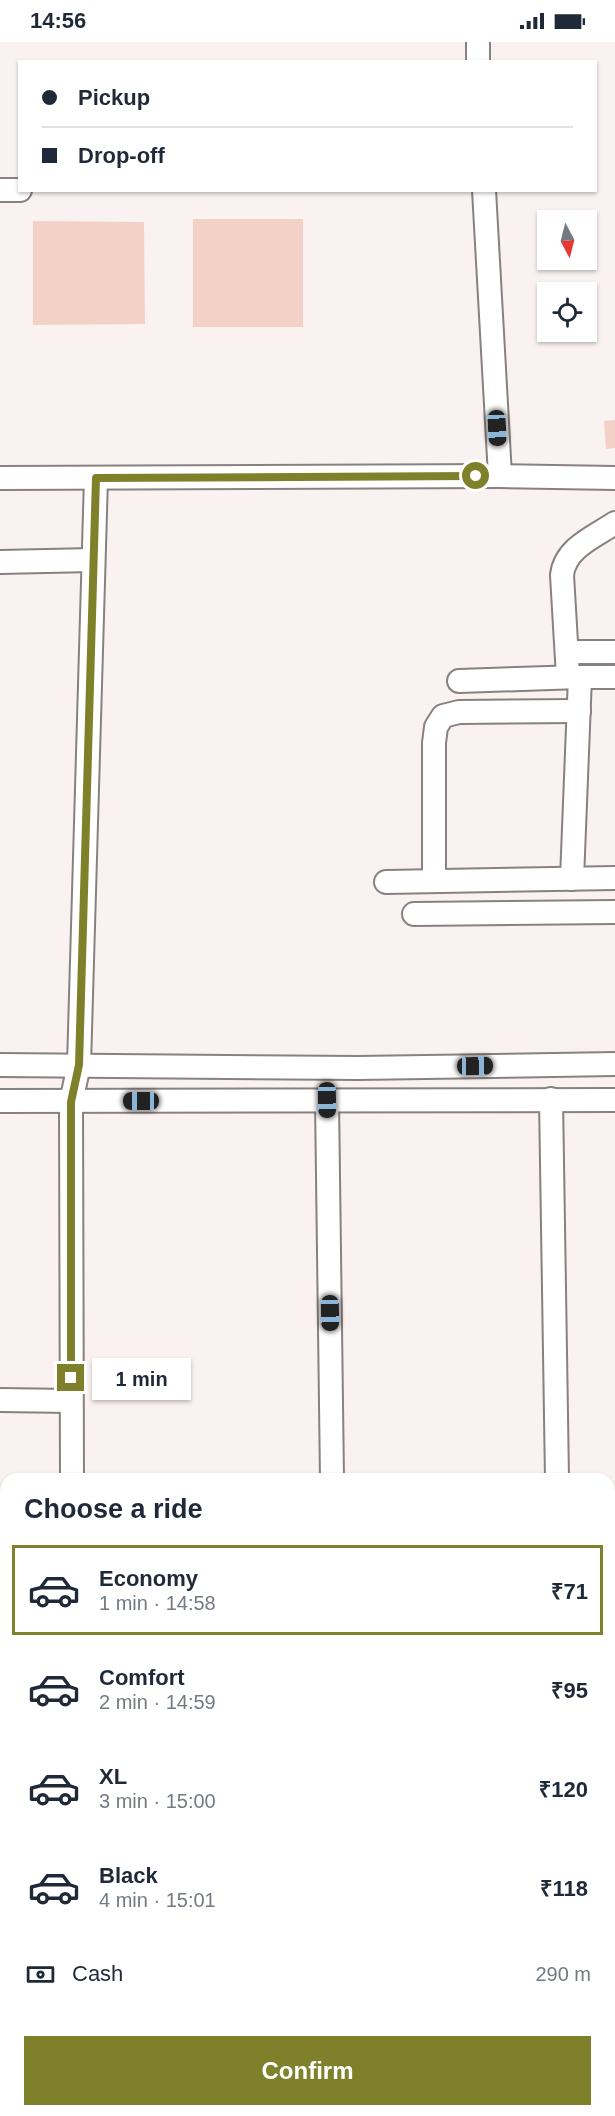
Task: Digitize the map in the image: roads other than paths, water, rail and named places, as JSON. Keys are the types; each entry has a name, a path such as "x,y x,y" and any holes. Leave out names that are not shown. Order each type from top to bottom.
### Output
{"street":[{"path":"478,42 478,60"},
{"path":"0,190 18,190"},
{"path":"484,192 500,476"},
{"path":"0,478 500,476 615,478"},
{"path":"72,1473 71,1102 79,1065 96,478"},
{"path":"583,912 578,878 579,711 574,677 567,652 562,575 564,563 572,551 615,523"},
{"path":"0,562 93,560"},
{"path":"567,652 615,652"},
{"path":"459,681 615,677"},
{"path":"434,881 434,743 436,727 443,716 459,712 579,711"},
{"path":"386,882 615,878"},
{"path":"414,914 615,912"},
{"path":"0,1065 358,1068 615,1064"},
{"path":"550,1099 557,1473"},
{"path":"327,1100 332,1473"},
{"path":"0,1101 615,1100"},
{"path":"0,1400 71,1401"}]}
